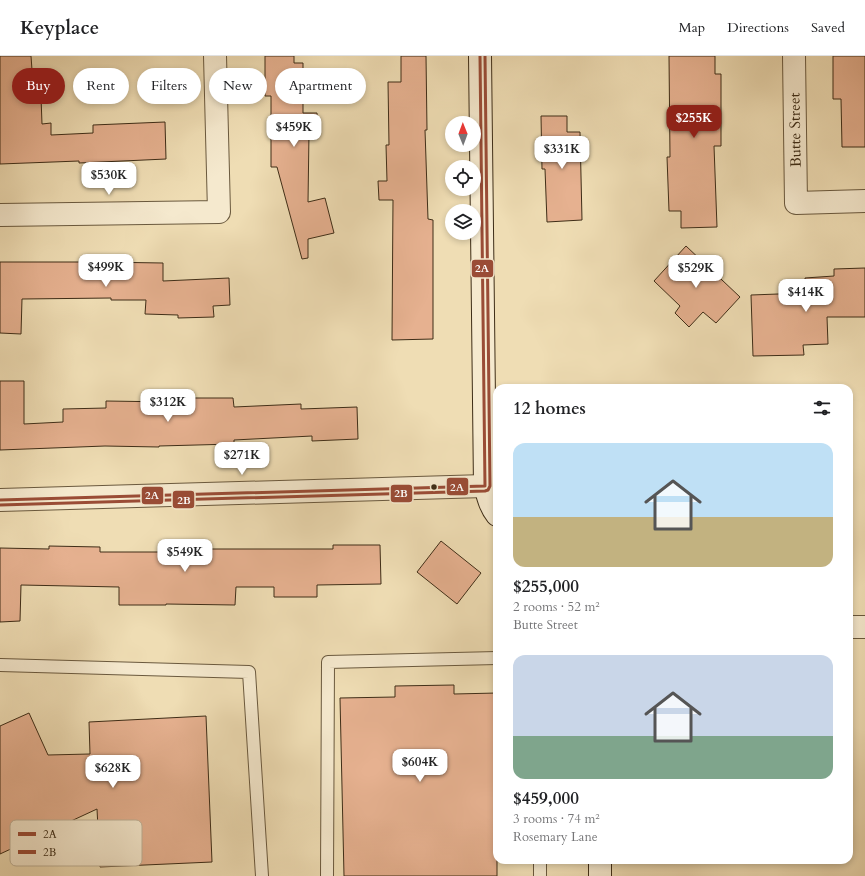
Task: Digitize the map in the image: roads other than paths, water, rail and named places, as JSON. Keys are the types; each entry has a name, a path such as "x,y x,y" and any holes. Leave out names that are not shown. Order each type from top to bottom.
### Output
{"street":[{"path":"0,215 219,212 215,56"},
{"path":"480,56 486,486 488,500 493,511"},
{"name":"Butte Street","path":"794,56 796,203 865,201"},
{"path":"0,500 486,486"},
{"path":"853,627 865,627"},
{"path":"600,864 600,876"}],"lane":[{"path":"327,876 328,662 493,658"},
{"path":"0,665 249,672 262,876"},
{"path":"540,864 540,876"}]}
